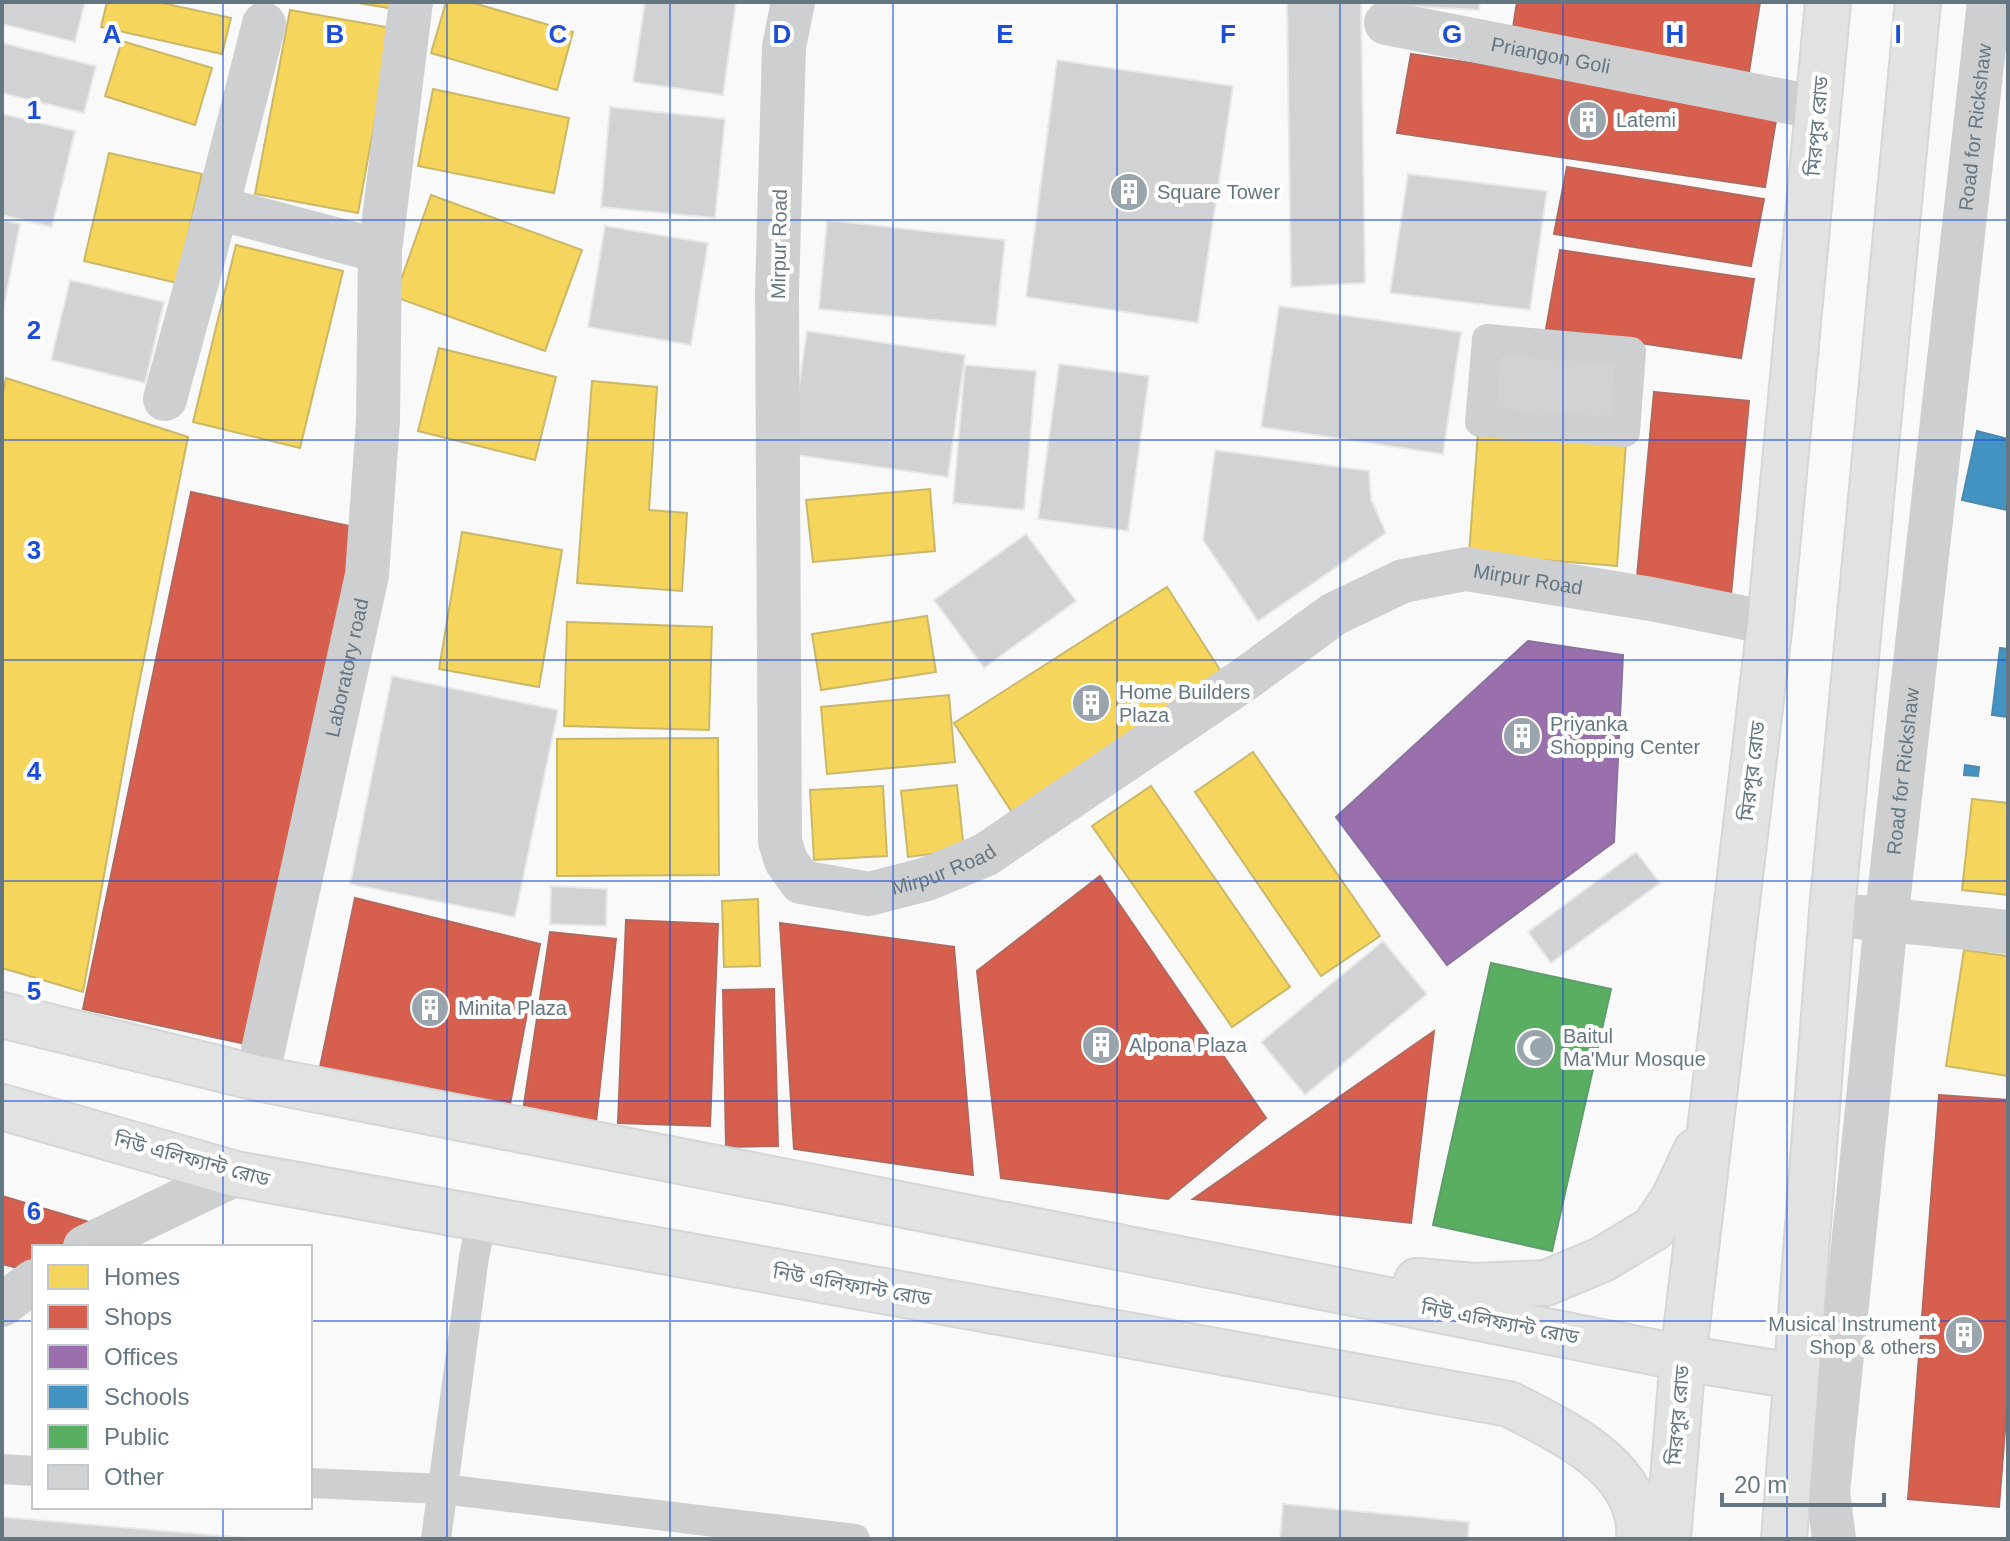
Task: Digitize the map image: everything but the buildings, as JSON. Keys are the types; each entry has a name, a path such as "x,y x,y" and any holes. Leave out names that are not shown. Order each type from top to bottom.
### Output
{"highway":[{"name":"মিরপুর রোড","path":"1668,1539 1683,1358 1770,623 1828,2"},
{"path":"1784,1539 1794,1376 1832,911 1918,2"},
{"name":"নিউ এলিফ্যান্ট রোড","path":"2,1015 257,1078 1683,1358 1794,1376"},
{"name":"নিউ এলিফ্যান্ট রোড","path":"2,1107 236,1174 1509,1404 1550,1425 1623,1478 1641,1516 1639,1539"},
{"path":"1259,1275 1306,1272 1474,1286 1546,1283 1603,1259 1654,1228 1674,1198 1711,1117"}],"street":[{"name":"Laboratory road","path":"257,1078 367,575 378,420 380,251 411,2"},
{"name":"Mirpur Road","path":"793,2 784,47 777,292 780,841 786,861 801,882 869,894 927,879 985,855 1245,679 1334,614 1403,581 1466,569 1651,599 1770,623"},
{"name":"Road for Rickshaw","path":"1834,1539 1828,1492 1886,922 1989,2"},
{"name":"Priangon Goli","path":"1386,23 1819,108"},
{"path":"165,399 264,24"},
{"path":"217,208 380,251"},
{"path":"1832,911 1886,922 2008,932"},
{"path":"89,1245 236,1174"},
{"path":"2,1305 32,1282"}],"lane":[{"path":"1487,339 1631,352 1625,432 1480,422 1487,339"},
{"path":"436,1539 482,1218"},
{"path":"2,1469 32,1471"},
{"path":"312,1483 443,1489 855,1539"}],"place":[{"name":"Latemi","path":"1588,120"},
{"name":"Square Tower","path":"1129,192"},
{"name":"Home Builders Plaza","path":"1091,703"},
{"name":"Priyanka Shopping Center","path":"1522,736"},
{"name":"Minita Plaza","path":"430,1008"},
{"name":"Alpona Plaza","path":"1101,1045"},
{"name":"Baitul Ma'Mur Mosque","path":"1535,1048"},
{"name":"Musical Instrument Shop & others","path":"1964,1335"}]}
